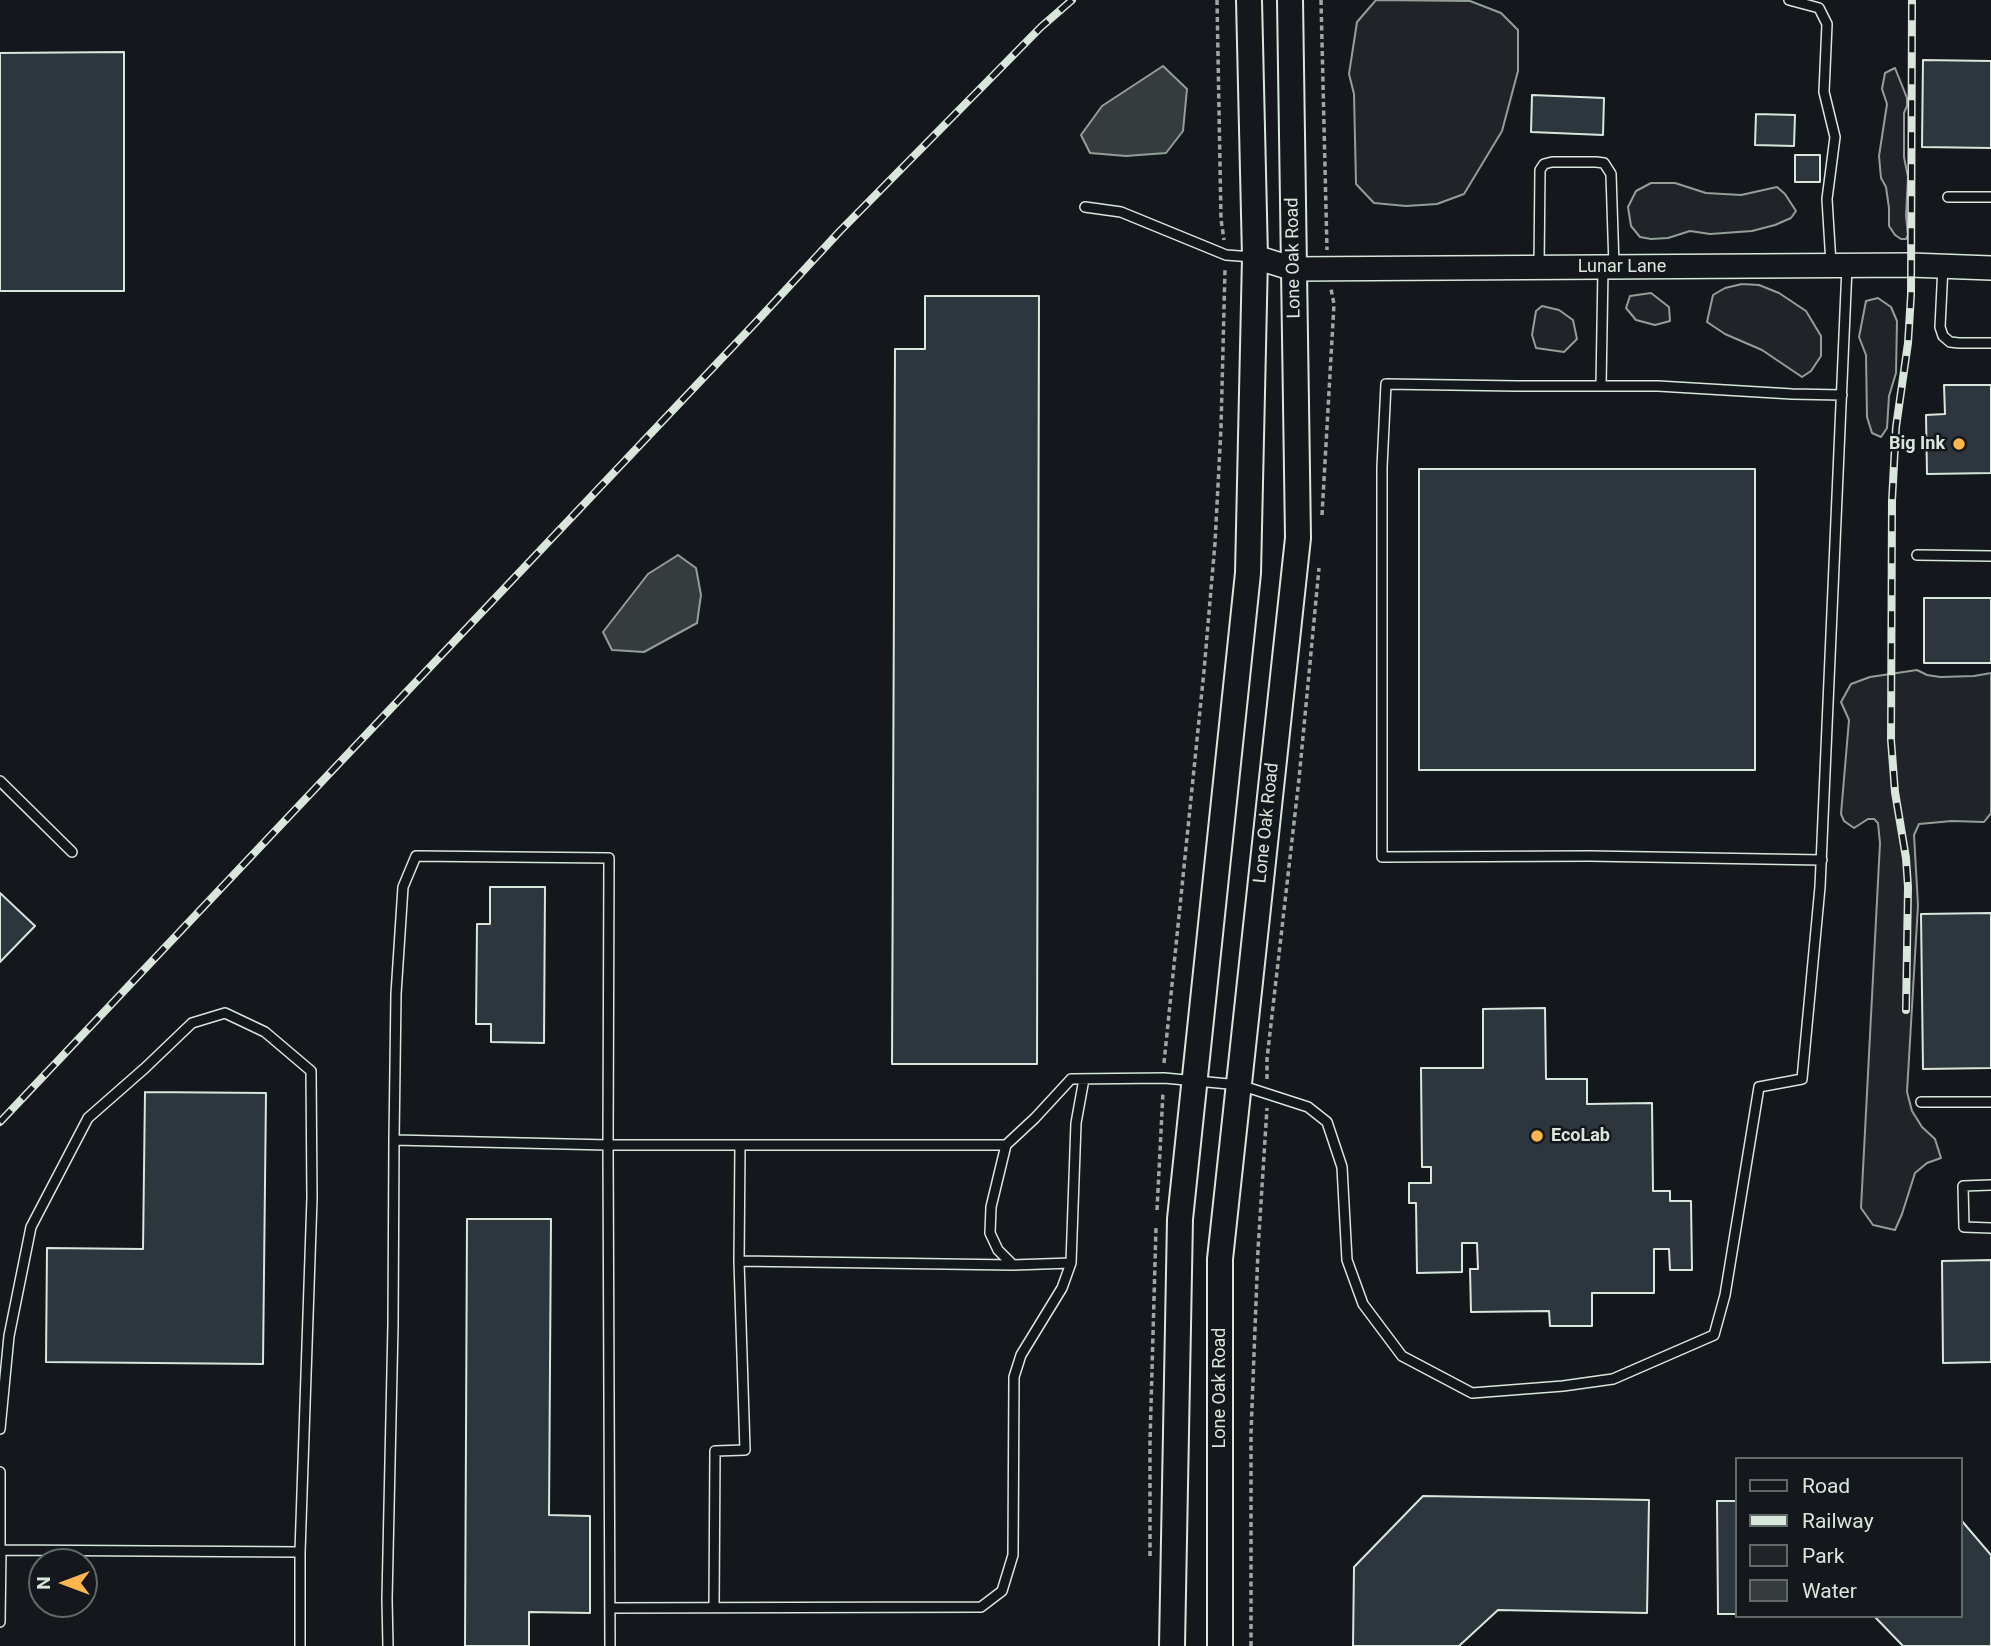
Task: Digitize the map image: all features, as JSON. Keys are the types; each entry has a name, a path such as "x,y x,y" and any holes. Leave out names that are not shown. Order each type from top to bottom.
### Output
{"main road":[{"path":"1172,1646 1180,1219 1248,573 1255,257 1249,0"},
{"name":"Lone Oak Road","path":"1220,1646 1220,1259 1298,538 1290,0"}],"street":[{"name":"Lunar Lane","path":"1255,257 1294,269 1840,266 1991,268"}],"lane":[{"path":"1013,1265 998,1250 990,1233 992,1207 1006,1145 1071,1079 1195,1080 1240,1085 1308,1107 1327,1122 1342,1167 1347,1260 1363,1304 1402,1356 1472,1393 1613,1379 1714,1335 1725,1295 1759,1087 1801,1079 1822,860 1843,396 1840,266 1827,199 1835,136 1824,92 1827,23 1819,8 1789,0"},
{"path":"1539,267 1540,170 1544,164 1552,162 1604,163 1611,174 1609,267 1601,386"},
{"path":"1948,197 1991,197"},
{"path":"1085,207 1121,212 1226,255 1255,257"},
{"path":"1943,266 1940,327 1943,336 1950,342 1991,344"},
{"path":"1822,860 1589,856 1382,857 1382,467 1386,384 1658,386 1843,396"},
{"path":"1917,555 1991,556"},
{"path":"0,781 72,852"},
{"path":"388,1646 396,994 403,887 416,856 610,858 610,1646"},
{"path":"0,1429 9,1336 31,1227 88,1118 192,1023 225,1013 265,1032 311,1071 312,1198 300,1552 300,1646"},
{"path":"611,1608 981,1607 1002,1591 1013,1555 1014,1377 1021,1355 1062,1288 1071,1263 1076,1123 1084,1079"},
{"path":"1921,1102 1991,1102"},
{"path":"394,1140 608,1145 1006,1145"},
{"path":"714,1607 715,1451 745,1450 739,1261 740,1145"},
{"path":"1991,1185 1963,1186 1964,1227 1991,1228"},
{"path":"739,1261 1013,1265 1071,1263"},
{"path":"0,1472 0,1622"},
{"path":"1,1550 300,1552"}],"path":[{"path":"1150,1564 1155,1236 1164,1052 1204,671 1221,428 1226,255 1220,219 1217,0"},
{"path":"1321,0 1328,269 1334,304 1321,523"},
{"path":"1251,1646 1251,1433 1258,1250 1268,1095 1267,1059 1299,779 1319,563"}],"green space":[{"path":"1376,0 1470,1 1501,13 1518,30 1518,71 1502,131 1464,194 1437,204 1406,206 1374,203 1356,184 1354,94 1349,74 1357,22"},
{"path":"1895,68 1907,98 1904,113 1904,157 1908,177 1906,239 1895,235 1889,226 1886,187 1881,178 1879,156 1887,104 1882,89 1885,73"},
{"path":"1651,183 1675,183 1706,193 1741,195 1777,187 1796,211 1791,218 1752,231 1710,234 1690,231 1668,238 1640,237 1631,226 1628,207 1636,191"},
{"path":"1742,284 1759,285 1779,293 1806,311 1821,336 1821,356 1811,371 1802,377 1762,350 1725,334 1707,322 1713,295 1725,288"},
{"path":"1651,293 1669,307 1670,321 1655,325 1636,320 1626,308 1630,296"},
{"path":"1878,298 1891,307 1897,321 1896,373 1889,396 1887,428 1881,437 1872,433 1867,417 1866,355 1859,337 1866,301"},
{"path":"1542,306 1559,310 1573,320 1577,339 1564,352 1536,348 1532,335 1536,311"},
{"path":"1917,670 1940,677 1991,673 1991,813 1984,822 1919,824 1914,835 1918,905 1907,1092 1912,1111 1922,1127 1935,1139 1941,1158 1927,1163 1915,1173 1895,1230 1873,1225 1861,1208 1880,843 1878,823 1874,819 1868,819 1854,828 1844,821 1841,814 1849,720 1841,702 1851,684 1870,677"}],"water":[{"path":"1163,66 1187,89 1183,131 1166,153 1126,156 1090,153 1081,135 1102,106"},
{"path":"678,555 696,568 701,595 697,623 644,652 612,650 603,632 648,574"}],"building":[{"path":"124,52 124,291 0,291 0,53"},
{"path":"1923,60 1991,61 1991,148 1922,147"},
{"path":"1532,95 1604,98 1603,135 1531,132"},
{"path":"1756,114 1795,115 1794,146 1755,145"},
{"path":"1795,155 1820,155 1820,182 1795,182"},
{"path":"925,296 1039,296 1037,1064 892,1064 895,349 925,349"},
{"name":"Big Ink","path":"1944,385 1991,385 1991,473 1927,474 1926,415 1945,414"},
{"path":"1419,469 1755,469 1755,770 1419,770"},
{"path":"1924,598 1991,598 1991,663 1924,663"},
{"path":"490,887 545,887 544,1043 491,1042 491,1024 476,1024 477,924 490,924"},
{"path":"0,893 35,926 0,962"},
{"path":"1991,913 1991,1068 1923,1069 1921,914"},
{"name":"EcoLab","path":"1545,1008 1546,1079 1587,1079 1587,1104 1652,1103 1653,1191 1670,1191 1670,1201 1691,1201 1692,1270 1670,1270 1669,1249 1654,1249 1654,1293 1592,1293 1592,1326 1550,1326 1549,1311 1471,1312 1470,1269 1478,1269 1477,1243 1462,1243 1462,1272 1417,1273 1416,1203 1409,1203 1409,1183 1431,1183 1431,1167 1422,1167 1421,1068 1483,1068 1483,1009"},
{"path":"145,1092 266,1093 263,1364 46,1362 47,1248 143,1249"},
{"path":"467,1219 551,1219 549,1515 590,1516 590,1613 529,1612 529,1646 465,1646"},
{"path":"1991,1260 1991,1362 1943,1363 1942,1261"},
{"path":"1423,1496 1649,1500 1647,1613 1498,1610 1459,1646 1353,1646 1354,1567"},
{"path":"1717,1501 1736,1501 1736,1614 1718,1614"},
{"path":"1963,1522 1991,1555 1991,1646 1903,1646 1876,1618 1963,1618"}],"railway":[{"path":"0,1122 840,231 1041,27 1072,0"},
{"path":"1906,1010 1908,887 1891,740 1892,501 1896,427 1908,343 1911,295 1912,0"}],"place":[{"name":"Big Ink","path":"1959,444"},
{"name":"EcoLab","path":"1537,1136"}]}
